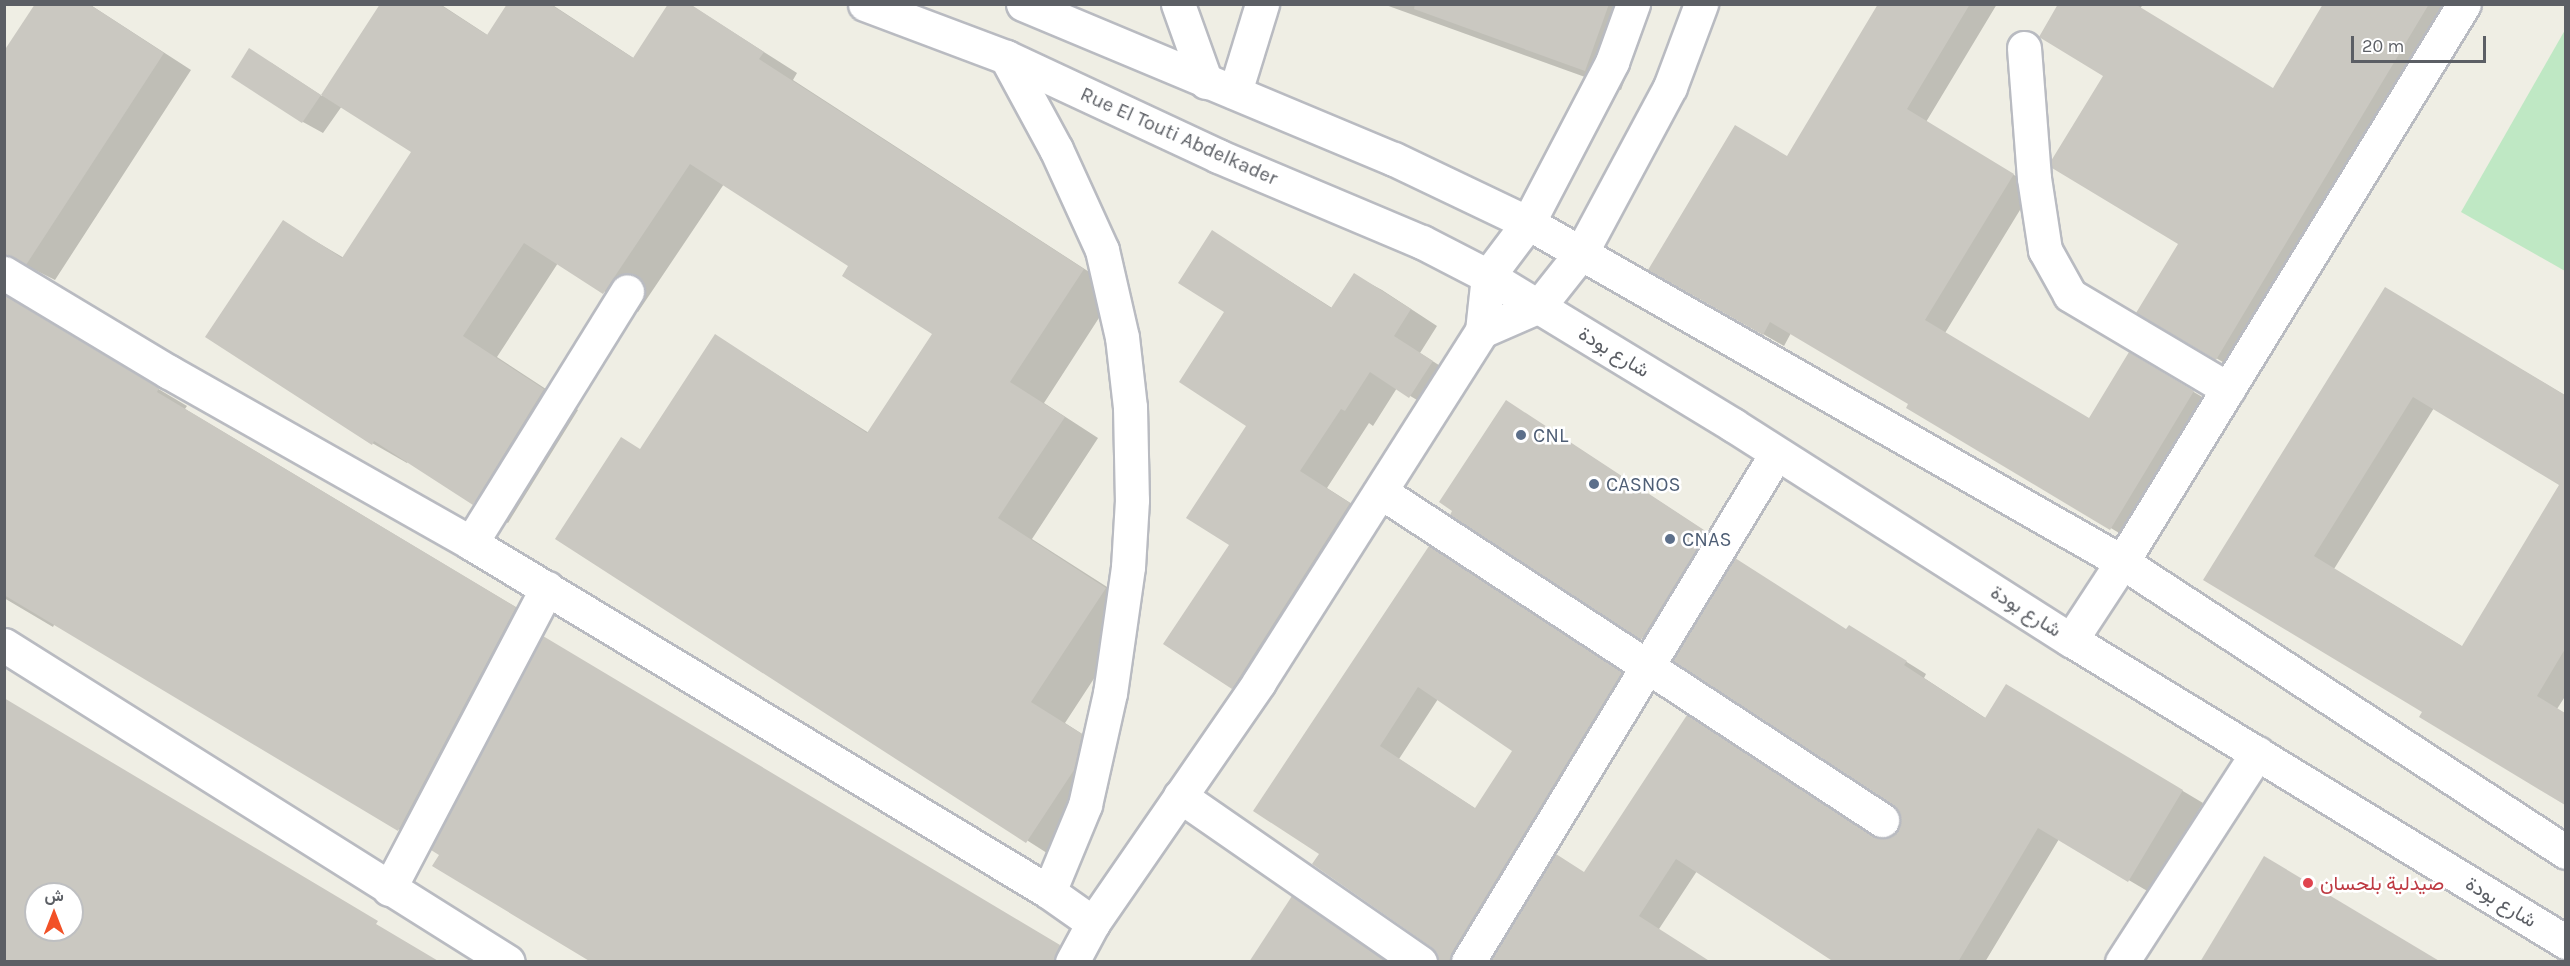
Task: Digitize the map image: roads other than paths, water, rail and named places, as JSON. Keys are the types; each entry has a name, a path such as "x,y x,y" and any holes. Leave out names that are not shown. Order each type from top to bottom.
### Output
{"street":[{"name":"Rue El Touti Abdelkader","path":"865,4 1006,57 1218,156 1422,242 1488,276"},
{"path":"1023,4 1394,159 1528,223 2122,562 2565,852"},
{"path":"1178,4 1221,87"},
{"path":"1221,87 1262,4"},
{"path":"1072,962 1093,923 1259,682 1482,332 1488,276 1528,223 1612,62 1633,4"},
{"path":"1482,332 1539,306 1581,253 1670,87 1701,4"},
{"path":"2072,640 2463,4"},
{"path":"2024,48 2034,178 2045,250 2070,295 2228,389"},
{"path":"1006,57 1056,149 1102,250 1122,338 1130,407 1132,500 1128,567 1112,681 1084,805 1049,892"},
{"path":"4,273 169,372 547,588 1049,892 1093,923"},
{"name":"شارع بودة","path":"1488,276 2072,640 2565,942"},
{"path":"471,543 627,291"},
{"path":"1468,962 1776,454"},
{"path":"1381,492 1882,820"},
{"path":"390,889 547,588"},
{"path":"4,645 508,962"},
{"path":"2121,962 2257,753"},
{"path":"1180,796 1420,962"}],"place":[{"name":"CNL","path":"1521,435"},
{"name":"CASNOS","path":"1594,484"},
{"name":"CNAS","path":"1670,539"},
{"name":"صيدلية بلحسان","path":"2308,883"}]}
